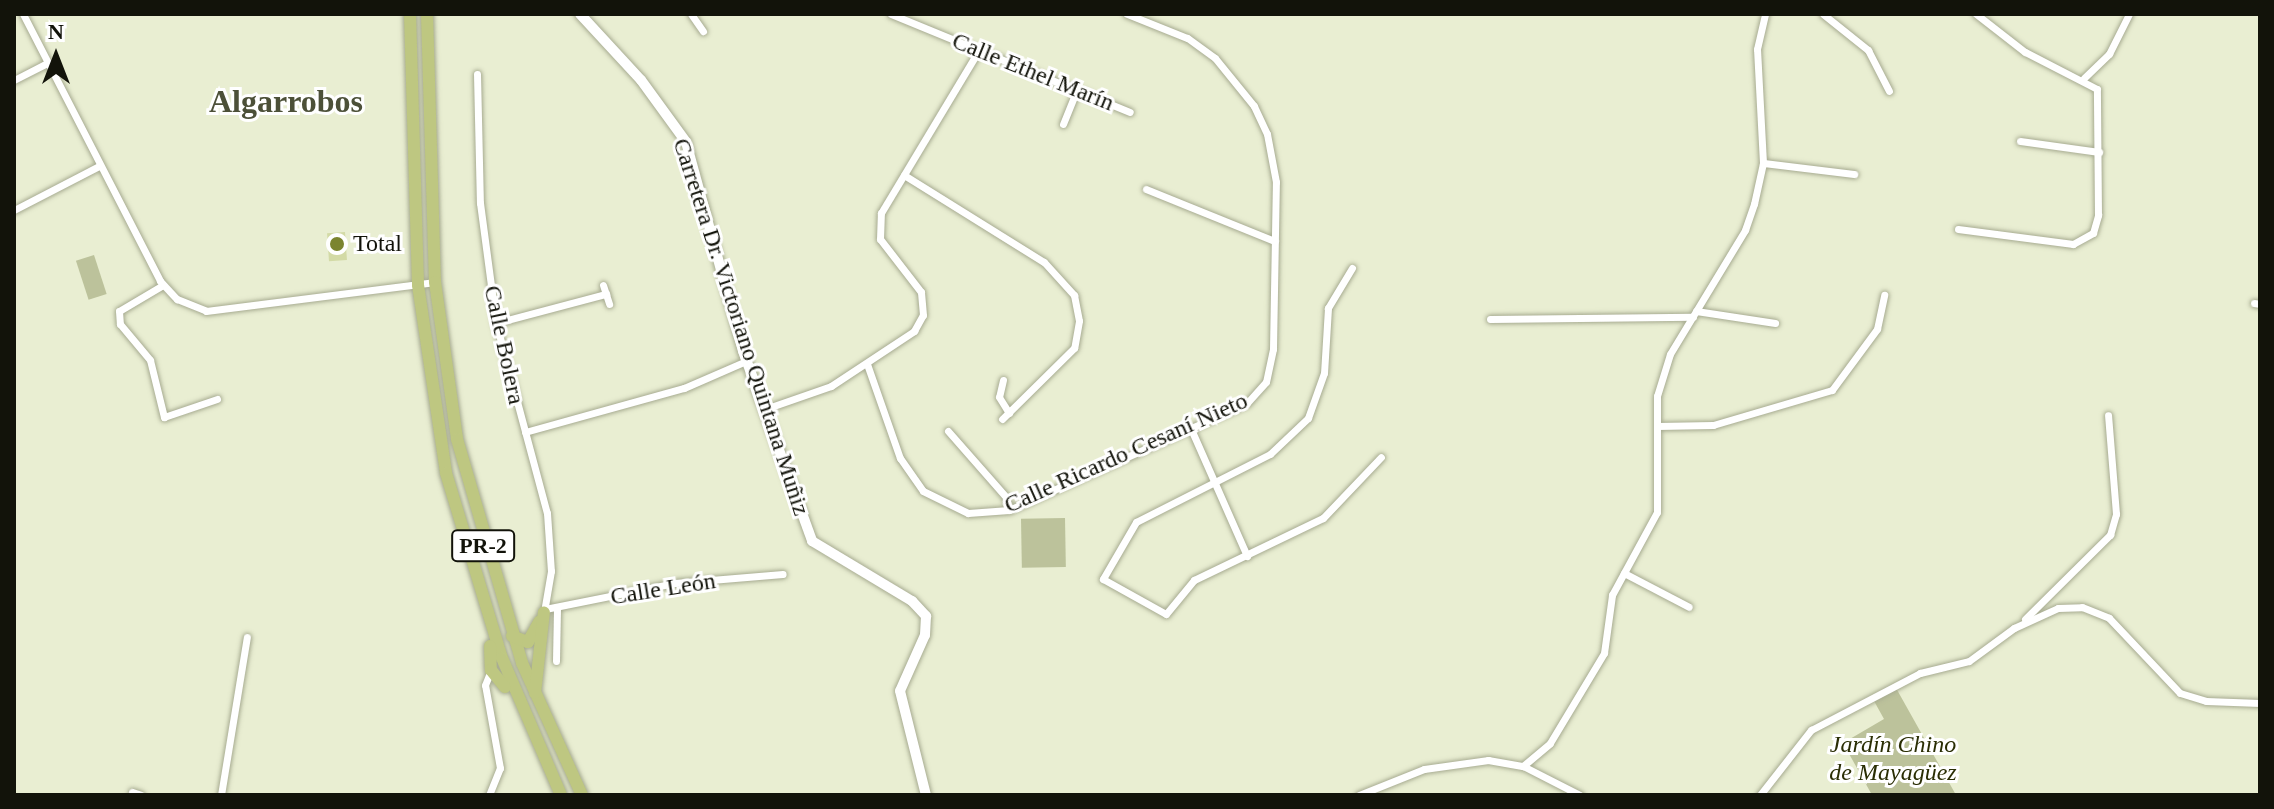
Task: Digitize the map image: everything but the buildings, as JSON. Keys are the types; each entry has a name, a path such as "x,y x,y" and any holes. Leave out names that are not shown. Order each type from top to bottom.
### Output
{"highway":[{"name":"PR-2","path":"410,14 418,285 446,473 480,596 527,722 561,795"},
{"name":"PR-2","path":"427,14 435,282 460,453 512,636 535,696 582,795"},
{"path":"480,596 491,670 500,675 527,722"},
{"path":"512,636 532,640 549,610"},
{"path":"535,696 549,610"}],"street":[{"path":"23,14 163,285 177,299 206,311 435,282"},
{"name":"Carretera Dr. Victoriano Quintana Muñiz","path":"580,14 686,142 746,361 812,541 912,601 926,616 925,635 900,691 926,795"},
{"path":"691,14 703,31"},
{"name":"Calle Ethel Marín","path":"891,14 1130,112"},
{"name":"Calle Ricardo Cesaní Nieto","path":"867,364 900,458 923,491 968,513 1009,510 1247,403 1266,382 1276,182 1254,106 1215,58 1187,38 1127,14"},
{"path":"1523,766 1550,743 1604,653 1612,595 1657,512 1657,396 1670,354 1745,230 1763,163 1757,49 1765,14"},
{"path":"1823,14 1868,50 1889,91"},
{"path":"1958,229 2081,243 2097,225 2100,98 2084,78 2025,52 1976,14"},
{"path":"2084,78 2109,54 2129,14"},
{"path":"765,409 831,386 914,331 923,315 921,292 880,239 881,213 979,50"},
{"path":"14,80 47,63"},
{"name":"Calle Bolera","path":"477,74 480,203 496,323 547,513 551,571 549,610 556,661"},
{"path":"1063,124 1077,89"},
{"path":"2020,141 2099,152"},
{"path":"1763,163 1854,174"},
{"path":"14,210 99,166"},
{"path":"904,175 1044,262 1074,295 1079,321 1074,348 1002,419"},
{"path":"1146,189 1275,241"},
{"path":"1350,271 1328,308 1324,373 1308,418 1270,454 1136,522 1103,574 1155,613 1166,614 1194,580 1323,518 1381,457"},
{"path":"163,285 119,311 120,324 150,360 164,417 217,399"},
{"path":"603,285 609,304"},
{"path":"496,323 606,294"},
{"path":"1657,426 1713,425 1832,390 1877,329 1884,295"},
{"path":"1490,319 1695,314 1775,323"},
{"path":"525,432 684,388 746,361"},
{"path":"1003,380 999,397 1009,413"},
{"path":"1760,795 1811,730 1920,673 1969,661 2014,628 2110,535 2116,514 2108,415"},
{"path":"1191,429 1247,556"},
{"path":"948,431 1006,497 1009,510"},
{"path":"949,450 955,439"},
{"path":"1624,573 1689,607"},
{"name":"Calle León","path":"549,610 675,583 783,574"},
{"path":"2014,628 2058,608 2092,610 2109,618 2180,693 2206,701 2260,703"},
{"path":"221,795 247,637"},
{"path":"489,795 500,768 485,685 491,670"},
{"path":"1359,795 1424,769 1488,760 1523,766 1580,795"},
{"path":"132,792 141,795"}],"green space":[{"path":"94,255 107,294 89,300 76,261"},
{"path":"1065,518 1066,567 1022,568 1021,519"},
{"name":"Jardín Chino de Mayagüez","path":"1896,688 1956,795 1872,795 1843,743 1884,719 1874,701"}],"place":[{"name":"Total","path":"337,244"}],"district":[{"name":"Algarrobos","path":"286,101"}]}
